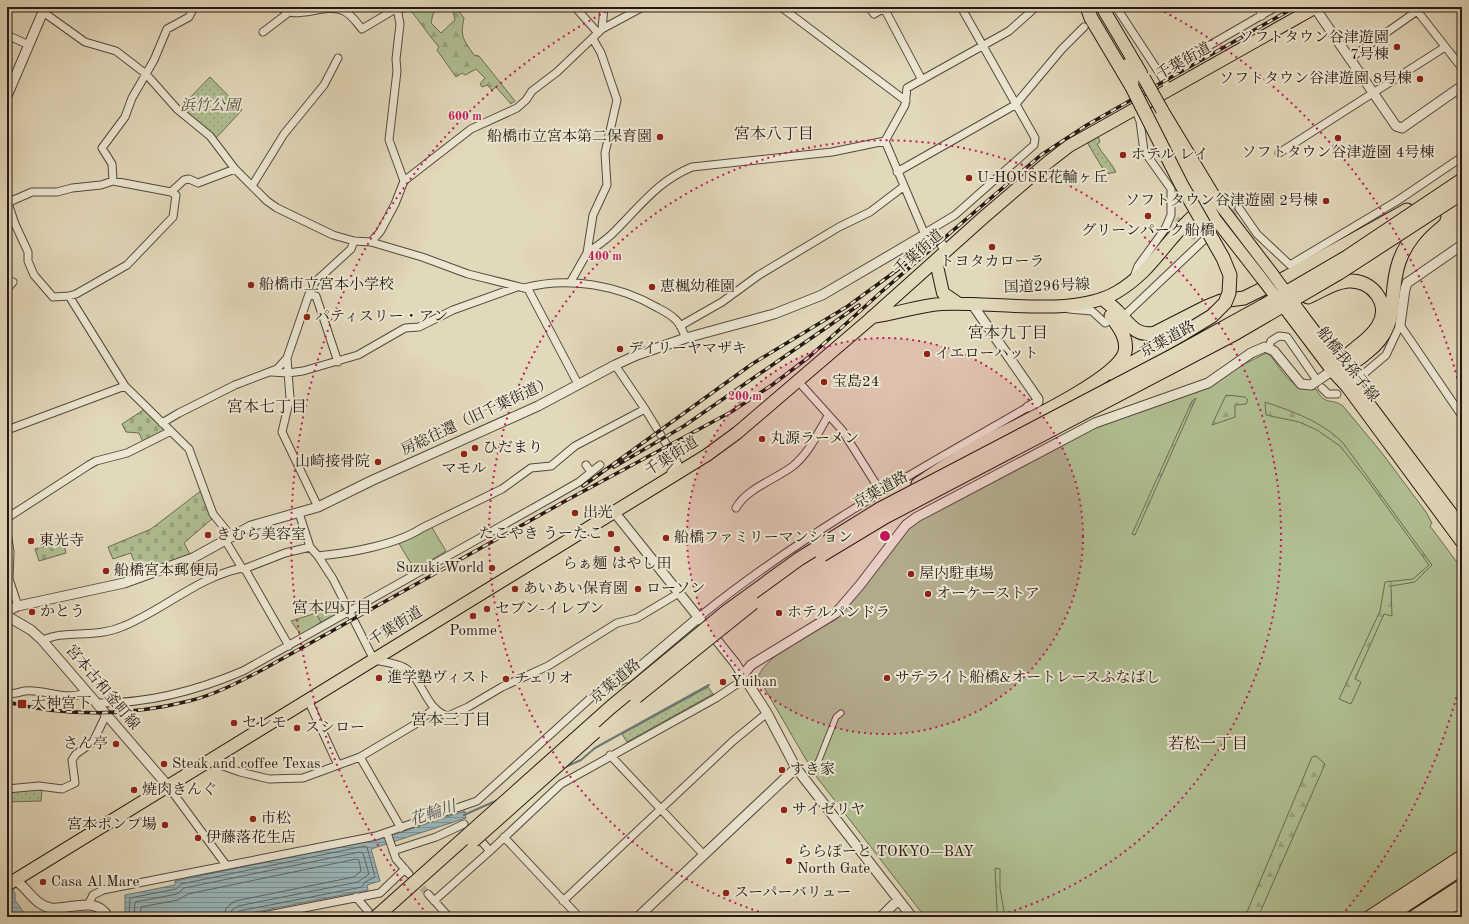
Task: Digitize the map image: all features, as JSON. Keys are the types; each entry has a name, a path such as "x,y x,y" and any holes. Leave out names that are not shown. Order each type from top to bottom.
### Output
{"highway":[{"path":"1087,7 1091,18 1159,112 1212,204"},
{"path":"1092,7 1138,83"},
{"path":"880,509 963,455 1184,333 1212,316 1225,303 1229,293 1230,275 1223,258 1181,184 1138,83 1102,7"},
{"name":"千葉街道","path":"9,880 210,761 694,464 737,433 1047,163 1070,146 1316,7"},
{"path":"1103,299 1116,310 1127,324 1137,332 1149,334 1155,333 1220,301 1244,298 1287,277 1462,179"},
{"name":"京葉道路","path":"374,917 556,754 682,647 737,604 799,559 880,509 1174,355 1263,306 1347,257 1462,179"},
{"path":"1336,368 1351,364 1373,348 1389,327 1399,263 1408,242 1422,226 1462,193"},
{"name":"京葉道路","path":"388,917 618,712 731,620 804,566 885,517 1236,333 1339,273 1462,193"},
{"name":"国道296号線","path":"872,317 932,305 972,304 1063,306 1097,302 1143,274 1188,220 1212,204"},
{"path":"943,254 937,266 943,293 959,304"},
{"path":"1236,333 1334,284 1351,281 1365,284 1377,293 1382,307 1382,314 1377,328 1345,356 1336,368"},
{"path":"1083,389 1111,370 1122,358 1124,352 1125,339 1103,299"},
{"path":"1369,917 1462,856"},
{"path":"1387,917 1462,868"},
{"path":"1414,917 1462,886"},
{"path":"1436,917 1462,900"}],"main road":[{"name":"船橋我孫子線","path":"1212,204 1336,368 1462,526"},
{"name":"船橋我孫子線","path":"1336,368 1346,386 1462,543"}],"street":[{"path":"113,181 112,164 102,148 125,117 132,98 146,74 166,29 190,17 194,7"},
{"path":"281,7 288,13"},
{"path":"575,7 598,34"},
{"path":"570,283 587,253 593,215 608,185 605,153 617,100 601,53 598,34 604,7"},
{"path":"371,242 380,232 395,204 404,181 471,129 517,108 526,100 532,90 557,72 598,34 643,7"},
{"path":"781,7 906,101"},
{"path":"869,7 874,14 885,8 922,80"},
{"path":"925,234 955,215 1034,145 1035,138 1014,105 961,7"},
{"path":"943,254 940,242 925,234 903,187 885,141 906,101 907,88 1009,31 1036,7"},
{"path":"1117,7 1169,89"},
{"path":"1258,7 1262,16"},
{"path":"1160,74 1276,7"},
{"path":"1316,7 1372,93 1396,126 1402,128 1462,86"},
{"path":"263,32 288,13 321,9 339,9 346,12 362,29 397,8 400,29 390,140 404,181"},
{"path":"7,96 44,9 85,42 116,51 146,74 178,109 210,136 235,169 267,201 277,208 334,235 354,242 371,242 422,257 468,274 521,287 530,292 578,384"},
{"path":"1350,59 1415,9 1462,68"},
{"path":"897,172 1014,105 1066,44 1084,27"},
{"path":"7,35 29,45"},
{"path":"1279,153 1445,47"},
{"path":"252,186 284,134 324,85 338,58"},
{"path":"1132,282 1138,266 1174,217 1171,189 1144,151 1140,121 1135,108"},
{"path":"587,253 615,232 639,204 662,184 677,173 692,167 832,152 885,141"},
{"path":"1239,208 1257,234 1290,265 1398,200 1462,157"},
{"path":"171,192 184,180 189,179 198,183 235,169"},
{"path":"113,181 171,192 176,195 173,217 136,258 126,265 69,296 53,297 34,275 28,261 28,252 15,224 8,201 32,192 57,192 72,188 101,185 113,181"},
{"path":"680,326 722,302 759,276 840,227 870,212 903,187"},
{"name":"房総往還（旧千葉街道）","path":"7,611 18,606 124,583 193,558 251,526 318,507 373,480 517,416 616,365 686,338 759,318 822,296 925,234"},
{"path":"1128,312 1200,240"},
{"path":"162,423 234,385 278,369 286,358 309,294 318,277 351,250 354,242"},
{"path":"1360,377 1386,355 1400,325 1407,283 1462,245"},
{"path":"7,288 13,282"},
{"path":"271,372 288,373 338,362 358,355 405,328 419,327 459,308 521,287 537,284 570,283 617,290 633,295 667,314 680,326 686,338"},
{"path":"309,294 316,296 338,362"},
{"path":"69,296 125,386 190,449 213,514 228,538 243,568 268,607 289,646"},
{"path":"88,905 93,895 103,890 387,834 477,801 595,694 627,678 698,618 755,573 881,492 1038,402 1038,399 972,304"},
{"path":"1063,306 1072,310 1092,311 1105,323 1107,322"},
{"path":"1400,325 1462,416"},
{"path":"1269,348 1271,341 1282,335 1287,337 1314,376"},
{"path":"434,900 490,851 561,784 610,755 716,698 737,684 752,665 836,613 860,585 906,525 928,510 1095,423 1208,382 1251,353 1265,347 1274,351 1301,384 1311,385 1336,368"},
{"path":"286,358 290,398 282,432 318,507"},
{"path":"616,365 645,409 678,464 675,470 652,484 651,490"},
{"path":"797,380 842,430 881,492"},
{"path":"7,430 73,407 125,386"},
{"path":"1322,388 1328,394 1337,394"},
{"path":"318,556 348,553 411,535 422,528 502,489 531,468 551,466 575,446 645,409"},
{"path":"736,508 742,499 793,466 801,458 808,450 828,416"},
{"path":"7,518 96,461 127,453 171,430"},
{"path":"586,465 591,472"},
{"path":"96,703 135,701 186,692 243,671 554,497 579,482 600,466"},
{"path":"299,513 310,547 318,556 333,579 374,660 396,664 406,669 415,678 435,708 448,716 468,707 502,686 548,666 617,623 637,618 679,594"},
{"path":"615,513 744,675 767,713 796,768 912,917"},
{"path":"7,532 10,552 9,580 18,606"},
{"path":"42,640 63,635 86,635 123,626 169,603 206,579 226,571 243,568 285,553 310,547"},
{"name":"宮本古和釜町線","path":"7,616 31,630 42,640 168,786"},
{"path":"7,693 15,695 25,691 76,696 87,692"},
{"path":"308,700 338,765"},
{"path":"210,761 240,772 269,779 295,779 360,758 414,725 435,708"},
{"path":"563,901 661,809 767,713"},
{"path":"812,773 820,760 836,717 841,713"},
{"path":"7,789 39,786 62,789 75,783 72,760 76,754 93,742 106,715"},
{"path":"610,755 704,855"},
{"path":"360,758 401,828"},
{"path":"638,917 796,768"},
{"path":"168,786 226,865"},
{"path":"392,849 436,837 464,824"},
{"path":"258,917 380,893 407,872 396,859 387,834"},
{"path":"504,838 578,917"},
{"path":"483,843 490,851"},
{"path":"9,880 22,884 39,903 49,908 88,905 96,906 102,909 108,917"},
{"path":"428,894 449,917"},
{"path":"356,898 374,917"},
{"path":"881,917 898,900"}],"green space":[{"path":"400,7 435,7 436,10 433,14 431,23 441,33 455,20 452,7 456,7 464,18 462,30 463,38 467,45 474,55 479,56 515,101 511,104 496,87 492,90 487,85 482,87 480,84 485,78 476,69 465,75 462,73 456,77 437,50 439,47 410,10 401,13"},
{"name":"浜竹公園","path":"210,77 242,110 216,138 180,108"},
{"path":"1098,136 1100,142 1097,144 1116,172 1106,174 1088,144 1088,142"},
{"path":"1266,353 1271,356 1289,380 1301,388 1316,389 1326,400 1339,403 1343,406 1382,453 1426,512 1432,523 1430,526 1462,569 1462,851 1363,917 925,917 815,775 758,677 763,668 792,644 835,620 844,612 902,534 923,516 1084,431 1223,375"},
{"path":"1226,395 1245,397 1248,400 1246,404 1235,405 1235,417 1212,425"},
{"path":"1196,398 1135,535 1132,534 1192,401"},
{"path":"1265,402 1307,418 1335,435 1343,443 1432,565 1415,582 1391,586 1392,616 1384,614 1355,679 1361,682 1351,704 1339,699 1380,611 1385,582 1413,579 1429,565 1368,481 1340,446 1317,430 1299,422 1266,415"},
{"path":"145,409 167,430 143,442 139,433 126,432 122,424"},
{"path":"202,490 213,518 184,543 191,556 139,575 131,553 113,559 108,547 151,529"},
{"path":"431,526 446,551 415,570 398,542"},
{"path":"63,541 66,553 39,561 35,549"},
{"path":"341,606 344,610 321,622 316,613"},
{"path":"316,613 321,622 301,635 291,621"},
{"path":"708,687 713,694 627,742 622,734"},
{"path":"1316,756 1325,764 1258,917 1245,917 1312,757"},
{"path":"42,789 41,801 7,802 7,791"},
{"path":"995,868 1000,869 1000,888 1005,917 1000,917 997,911"}],"water":[{"path":"465,811 466,818 371,849 380,881 367,885 368,890 230,917 125,917 125,895 175,885 175,881 383,838"},
{"path":"7,882 15,893 15,900 27,917 7,917"}],"waterway":[{"name":"花輪川","path":"563,768 581,760 595,748 709,685"},
{"name":"花輪川","path":"464,815 500,799"}],"tunnel":[{"path":"1208,236 1239,208"},
{"path":"1176,219 1196,238"},
{"path":"415,880 428,894"}],"railway":[{"path":"7,702 29,707 75,712 98,713 144,710 189,701 217,692 262,670 567,500 731,412 772,385 809,357 880,293 1041,155 1087,125 1295,7"},
{"path":"583,486 752,364 848,306 907,263"},
{"path":"614,467 684,426 859,305"}],"place":[{"name":"ソフトタウン谷津遊園 7号棟","path":"1397,47"},
{"name":"ソフトタウン谷津遊園 8号棟","path":"1420,79"},
{"name":"船橋市立宮本第二保育園","path":"660,137"},
{"name":"ソフトタウン谷津遊園 4号棟","path":"1338,138"},
{"name":"ホテル レイ","path":"1123,155"},
{"name":"U-HOUSE花輪ヶ丘","path":"969,178"},
{"name":"ソフトタウン谷津遊園 2号棟","path":"1326,201"},
{"name":"グリーンパーク船橋","path":"1148,216"},
{"name":"トヨタカローラ","path":"992,247"},
{"name":"船橋市立宮本小学校","path":"251,285"},
{"name":"恵楓幼稚園","path":"652,287"},
{"name":"パティスリー・アン","path":"307,317"},
{"name":"デイリーヤマザキ","path":"620,349"},
{"name":"イエローハット","path":"927,354"},
{"name":"宝島24","path":"824,382"},
{"name":"丸源ラーメン","path":"762,439"},
{"name":"ひだまり","path":"475,448"},
{"name":"マモル","path":"464,454"},
{"name":"山崎接骨院","path":"378,462"},
{"name":"出光","path":"575,513"},
{"name":"たこやき うーたこ","path":"611,534"},
{"name":"きむら美容室","path":"208,535"},
{"name":"船橋ファミリーマンション","path":"666,538"},
{"name":"東光寺","path":"31,541"},
{"name":"らぁ麺 はやし田","path":"617,549"},
{"name":"Suzuki World","path":"492,568"},
{"name":"船橋宮本郵便局","path":"106,571"},
{"name":"屋内駐車場","path":"911,574"},
{"name":"あいあい保育園","path":"515,589"},
{"name":"ローソン","path":"638,589"},
{"name":"オーケーストア","path":"928,594"},
{"name":"セブン-イレブン","path":"487,609"},
{"name":"かとう","path":"32,612"},
{"name":"ホテルパンドラ","path":"779,613"},
{"name":"Pomme","path":"473,616"},
{"name":"進学塾ヴィスト","path":"379,678"},
{"name":"サテライト船橋&オートレースふなばし","path":"887,678"},
{"name":"チェリオ","path":"506,679"},
{"name":"Yuihan","path":"723,682"},
{"name":"大神宮下","path":"22,704"},
{"name":"セレモ","path":"234,723"},
{"name":"スシロー","path":"297,728"},
{"name":"さん亭","path":"116,744"},
{"name":"Steak and coffee Texas","path":"164,764"},
{"name":"すき家","path":"782,770"},
{"name":"焼肉きんぐ","path":"134,790"},
{"name":"サイゼリヤ","path":"784,810"},
{"name":"市松","path":"253,819"},
{"name":"宮本ポンプ場","path":"165,825"},
{"name":"伊藤落花生店","path":"198,838"},
{"name":"ららぽーと TOKYO−BAY North Gate","path":"789,861"},
{"name":"Casa Al Mare","path":"43,882"},
{"name":"スーパーバリュー","path":"726,893"}],"district":[{"name":"宮本八丁目","path":"774,135"},
{"name":"宮本九丁目","path":"1008,334"},
{"name":"宮本七丁目","path":"267,408"},
{"name":"宮本四丁目","path":"332,609"},
{"name":"宮本三丁目","path":"451,721"},
{"name":"若松一丁目","path":"1208,745"}]}
